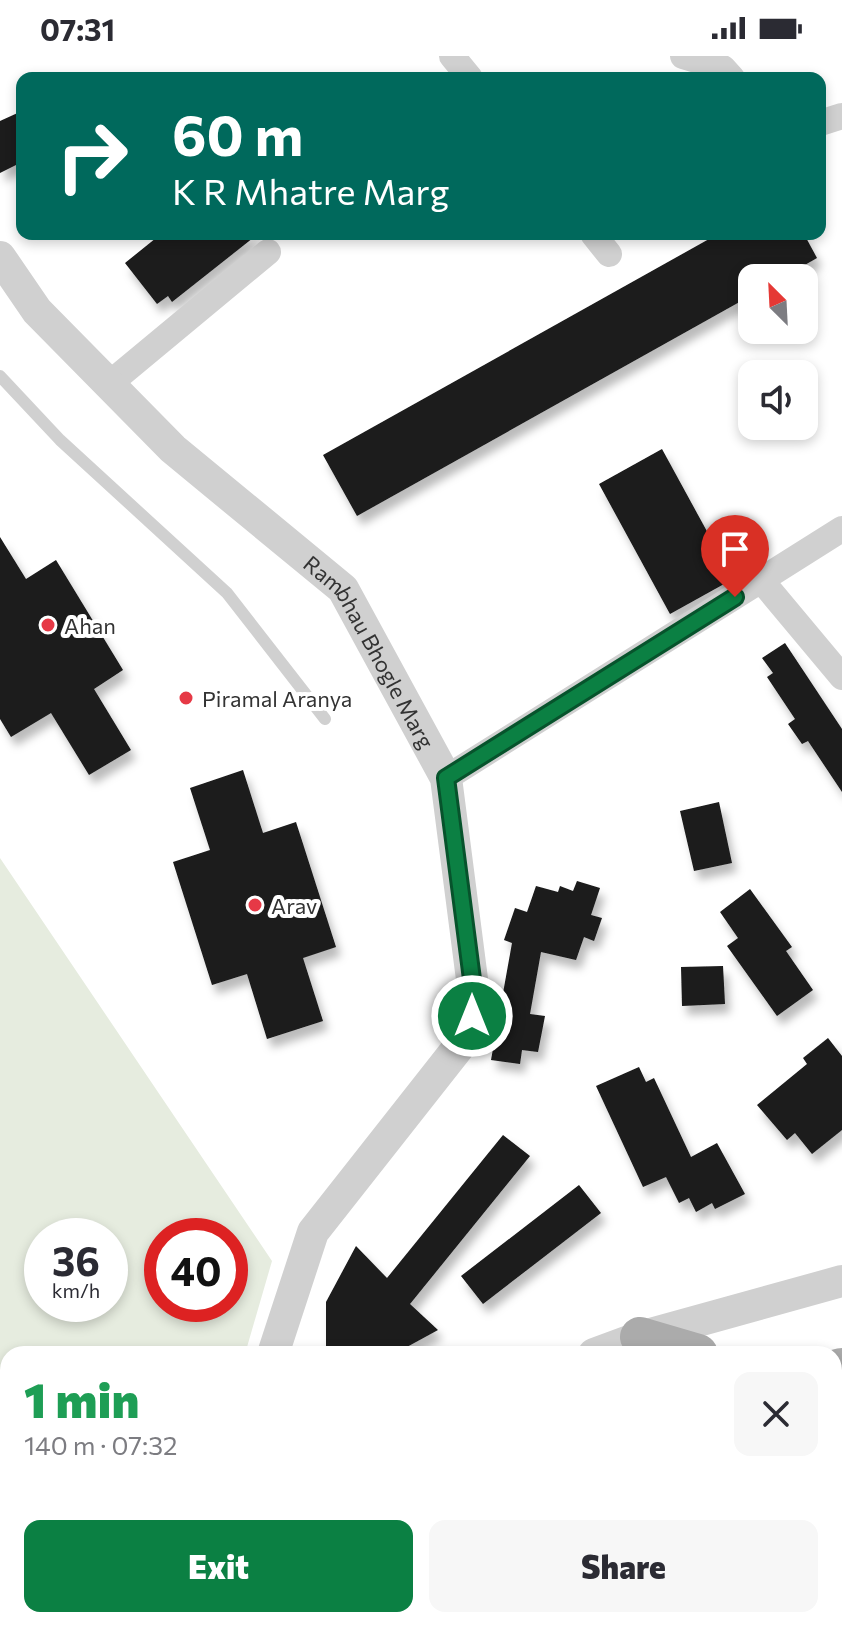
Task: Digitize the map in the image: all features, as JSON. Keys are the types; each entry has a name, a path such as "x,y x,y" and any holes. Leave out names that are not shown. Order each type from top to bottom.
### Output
{"main road":[{"path":"640,1337 671,1346"}],"street":[{"path":"452,56 465,72"},
{"path":"683,56 723,68 727,72"},
{"path":"109,384 268,252"},
{"name":"Rambhau Bhogle Marg","path":"0,257 37,311 173,449 343,589 446,778 473,987 472,1016 461,1044 313,1232 276,1346"},
{"path":"446,778 842,529"},
{"path":"761,580 842,677"},
{"path":"616,1346 842,1281"}],"lane":[{"path":"0,376 60,440 227,593 325,719"}],"shaded area":[{"path":"0,858 243,1218 144,1218 144,1322 248,1322 248,1225 272,1261 247,1346 0,1346"}],"building":[{"path":"16,114 16,165 0,173 0,121"},
{"path":"154,240 250,240 172,302 168,296 157,304 125,263"},
{"path":"707,240 807,240 817,258 806,264 738,264 738,303 357,516 323,455"},
{"path":"662,449 733,579 670,614 599,484"},
{"name":"Ahan","path":"0,537 26,579 56,560 123,670 94,689 131,750 89,775 51,713 11,737 0,719"},
{"path":"785,643 842,729 842,792 808,741 802,744 788,724 795,719 767,677 773,673 762,658"},
{"name":"Arav","path":"243,770 263,833 296,822 336,947 303,958 323,1021 267,1039 247,974 212,985 173,862 210,850 190,788"},
{"path":"719,802 732,863 694,871 680,811"},
{"path":"577,881 600,888 591,915 602,918 594,941 584,937 576,960 541,952 530,1014 545,1016 538,1052 522,1050 520,1064 491,1060 512,943 504,940 515,908 527,912 536,886 558,892 560,886 573,891"},
{"path":"750,889 792,947 786,951 813,990 777,1016 727,946 738,938 720,912"},
{"path":"723,966 725,1004 682,1006 681,967"},
{"path":"828,1038 842,1056 842,1130 812,1154 795,1133 787,1140 757,1105 807,1064 803,1058"},
{"path":"639,1067 646,1082 654,1078 691,1157 717,1143 745,1194 715,1209 712,1203 696,1212 689,1198 679,1203 666,1177 643,1187 596,1086"},
{"path":"503,1135 530,1156 410,1304 438,1330 409,1346 326,1346 326,1302 356,1246 387,1278"},
{"path":"579,1185 601,1213 483,1304 461,1276"}],"place":[{"name":"Ahan","path":"48,625"},
{"name":"Piramal Aranya","path":"186,698"},
{"name":"Arav","path":"255,905"}],"route":[{"path":"472,1016 473,987 446,778 735,597"}]}
